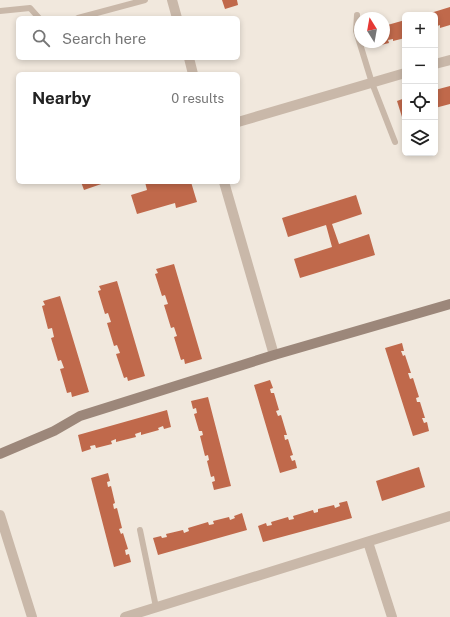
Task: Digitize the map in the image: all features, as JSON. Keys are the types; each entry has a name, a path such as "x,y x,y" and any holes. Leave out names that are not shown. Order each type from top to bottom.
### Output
{"street":[{"path":"172,0 176,16"},
{"path":"190,60 192,72"},
{"path":"438,63 450,60"},
{"path":"240,121 402,74"},
{"path":"225,184 274,356"},
{"path":"0,454 54,431 80,416 274,356 450,304"},
{"path":"0,515 4,539 32,617"},
{"path":"125,617 450,516"},
{"path":"368,542 392,617"}],"lane":[{"path":"86,16 146,0"},
{"path":"0,11 30,8 37,16"},
{"path":"361,48 372,83 395,142"},
{"path":"140,530 156,608"}],"building":[{"path":"222,0 237,0 238,5 225,9"},
{"path":"450,7 450,25 440,28 440,25 438,26 438,12 434,12"},
{"path":"402,21 402,39 393,41 393,39 390,40 390,24"},
{"path":"450,86 450,104 438,107 438,89"},
{"path":"402,99 402,117 397,101"},
{"path":"82,184 101,184 84,190"},
{"path":"146,184 192,184 197,202 176,208 175,203 137,214 131,195 147,190"},
{"path":"356,195 362,214 332,224 339,244 369,234 375,255 300,278 294,259 332,247 326,225 288,237 282,218"},
{"path":"174,264 202,359 185,364 184,359 181,360 174,337 177,336 174,327 171,328 164,305 168,304 165,295 162,296 155,274 158,273 156,269"},
{"path":"117,281 145,376 128,381 127,377 124,378 116,354 120,353 117,345 114,346 107,323 111,322 108,313 105,314 98,291 101,290 99,286"},
{"path":"60,296 89,392 72,397 71,392 67,393 60,369 64,368 61,360 58,361 51,338 54,337 52,328 48,329 42,306 45,305 43,301"},
{"path":"402,343 404,351 401,351 403,356 405,355 411,373 408,373 410,379 413,378 419,397 416,398 417,402 420,402 425,418 422,418 424,423 427,422 429,431 413,436 385,348"},
{"path":"270,380 273,388 270,389 271,393 274,393 279,410 276,411 278,416 281,415 287,435 284,435 285,440 288,439 293,455 290,456 292,461 295,460 297,468 280,473 254,385"},
{"path":"208,397 231,486 214,490 212,482 215,481 214,476 211,477 207,461 209,460 208,455 205,456 200,436 203,435 202,431 199,431 194,414 197,413 196,408 193,409 191,401"},
{"path":"167,410 171,427 164,429 163,426 158,428 159,430 141,435 141,432 135,434 136,437 116,442 116,439 111,441 112,444 96,448 95,445 90,446 91,449 82,452 78,435"},
{"path":"419,467 425,487 382,501 376,481"},
{"path":"108,473 110,481 107,482 108,487 111,486 115,503 113,504 114,509 117,508 122,528 119,529 121,534 123,533 128,549 125,550 126,555 129,554 131,562 114,567 91,478"},
{"path":"347,501 352,518 263,542 258,526 266,523 267,526 272,525 271,522 288,517 289,520 294,519 293,516 313,510 314,513 318,512 318,509 334,505 335,508 340,506 339,503"},
{"path":"242,513 247,530 158,555 153,538 161,536 162,538 167,537 166,534 183,530 184,533 189,531 188,528 208,522 209,525 214,524 213,521 229,517 230,520 235,518 234,516"}]}
